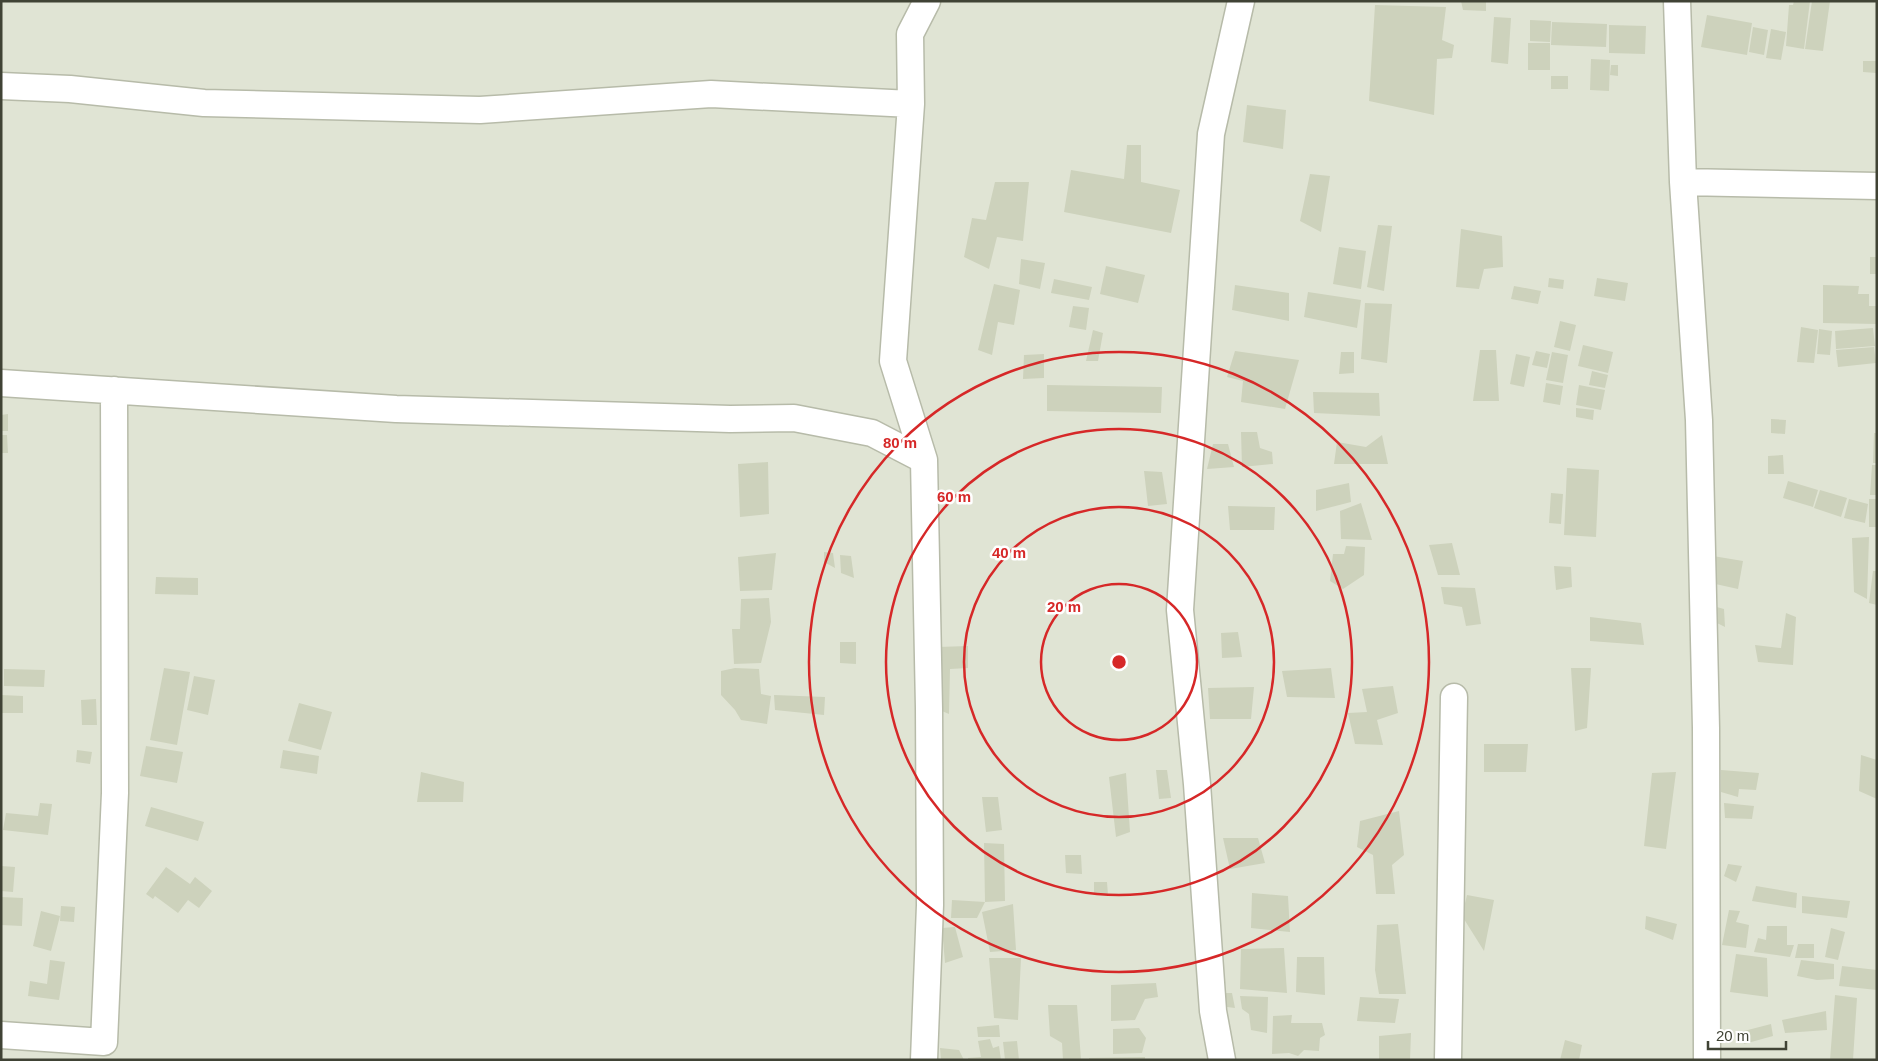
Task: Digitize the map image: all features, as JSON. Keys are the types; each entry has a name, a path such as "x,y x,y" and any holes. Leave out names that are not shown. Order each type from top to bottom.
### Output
{"street":[{"path":"924,1060 930,905 930,708 924,460 893,361 911,104 910,34 927,1"},
{"path":"1222,1060 1214,1011 1197,784 1180,610 1211,134 1241,1"},
{"path":"1677,1 1683,182 1699,420 1706,728 1707,1060"},
{"path":"1,86 70,89 204,103 462,110 711,94 911,104"},
{"path":"1683,182 1877,186"},
{"path":"1,383 396,409 730,419 794,418 872,433 924,460"},
{"path":"1,1034 104,1042 115,793 114,390"},
{"path":"1448,1060 1454,697"}],"shaded area":[{"path":"1,1 1877,1 1877,1060 1,1060"}],"building":[{"path":"1461,1 1486,1 1486,11 1463,10"},
{"path":"1794,1 1810,1 1804,49 1786,46 1789,5 1793,5"},
{"path":"1812,1 1830,1 1823,51 1805,49"},
{"path":"1375,5 1446,7 1442,40 1454,45 1452,58 1437,59 1434,115 1369,101"},
{"path":"1707,15 1752,23 1747,55 1701,47"},
{"path":"1494,17 1511,18 1508,64 1491,62"},
{"path":"1530,20 1551,21 1550,42 1530,41"},
{"path":"1552,22 1607,24 1606,47 1551,45"},
{"path":"1609,25 1646,26 1645,54 1609,53"},
{"path":"1753,27 1768,30 1764,55 1749,52"},
{"path":"1771,29 1786,32 1781,60 1766,58"},
{"path":"1528,43 1550,43 1550,70 1528,70"},
{"path":"1591,59 1610,60 1609,91 1590,90"},
{"path":"1863,61 1877,61 1876,73 1863,72"},
{"path":"1611,65 1618,65 1618,76 1610,75"},
{"path":"1551,76 1568,76 1568,89 1551,89"},
{"path":"1247,105 1286,110 1283,149 1243,142"},
{"path":"1127,145 1141,145 1141,182 1180,190 1171,233 1064,212 1071,170 1124,179"},
{"path":"1310,174 1330,176 1321,232 1300,221"},
{"path":"995,182 1029,182 1023,241 997,237 989,269 964,257 972,218 986,220"},
{"path":"1378,225 1392,226 1384,291 1367,287"},
{"path":"1461,229 1502,236 1503,267 1484,269 1479,289 1456,287"},
{"path":"1339,247 1366,251 1361,289 1333,284"},
{"path":"1870,257 1877,257 1877,274 1870,274"},
{"path":"1021,259 1045,263 1040,289 1019,284"},
{"path":"1106,266 1145,275 1138,303 1100,294"},
{"path":"1549,278 1564,280 1563,289 1548,287"},
{"path":"1597,278 1628,283 1625,301 1594,296"},
{"path":"1054,279 1092,287 1089,300 1051,293"},
{"path":"994,284 1020,290 1014,325 998,322 992,355 978,350"},
{"path":"1235,285 1289,293 1289,321 1232,310"},
{"path":"1823,285 1859,286 1858,294 1869,294 1869,306 1877,306 1877,324 1823,323"},
{"path":"1514,286 1541,291 1538,304 1511,299"},
{"path":"1308,292 1361,300 1357,328 1304,317"},
{"path":"1365,303 1392,304 1387,363 1361,359"},
{"path":"1073,306 1089,308 1086,330 1069,327"},
{"path":"1560,321 1576,325 1570,351 1554,347"},
{"path":"1801,327 1818,330 1814,363 1797,362"},
{"path":"1873,328 1875,346 1836,349 1835,331"},
{"path":"1819,329 1832,331 1830,355 1817,354"},
{"path":"1093,330 1103,333 1098,361 1086,361"},
{"path":"1583,345 1613,352 1608,373 1578,366"},
{"path":"1874,347 1876,363 1838,367 1836,350"},
{"path":"1480,350 1496,350 1499,401 1473,401"},
{"path":"1235,351 1299,360 1285,409 1241,402 1243,381 1227,377"},
{"path":"1536,351 1550,354 1547,368 1532,365"},
{"path":"1341,352 1354,352 1354,373 1339,374"},
{"path":"1552,352 1568,355 1563,383 1546,380"},
{"path":"1044,354 1044,378 1023,379 1024,355"},
{"path":"1516,354 1530,357 1524,387 1510,384"},
{"path":"1592,371 1608,375 1605,388 1589,385"},
{"path":"1546,383 1563,386 1560,405 1543,402"},
{"path":"1047,385 1162,387 1161,413 1047,411"},
{"path":"1579,385 1605,390 1601,410 1576,405"},
{"path":"1313,392 1379,393 1380,416 1314,413"},
{"path":"1576,408 1594,410 1593,420 1576,417"},
{"path":"8,414 8,431 1,431 1,415"},
{"path":"1771,419 1786,420 1785,434 1771,433"},
{"path":"1241,432 1257,432 1260,448 1272,452 1273,464 1242,467"},
{"path":"1874,433 1877,433 1877,463 1873,463"},
{"path":"1,435 7,435 8,453 1,453"},
{"path":"1382,435 1388,464 1334,464 1337,442 1366,447"},
{"path":"1213,444 1228,444 1234,467 1207,469"},
{"path":"1783,455 1784,474 1768,474 1768,456"},
{"path":"768,462 769,514 740,517 738,464"},
{"path":"1872,465 1877,465 1877,495 1870,495"},
{"path":"1567,468 1599,470 1596,537 1564,535"},
{"path":"1144,471 1162,472 1167,504 1148,506"},
{"path":"1788,481 1818,490 1813,507 1783,498"},
{"path":"1349,483 1351,502 1316,511 1316,490"},
{"path":"1820,490 1847,498 1841,517 1814,508"},
{"path":"1551,493 1563,494 1561,524 1549,523"},
{"path":"1849,499 1868,504 1865,523 1844,518"},
{"path":"1869,499 1877,499 1877,527 1869,527"},
{"path":"1361,503 1372,540 1341,539 1340,511"},
{"path":"1228,506 1275,507 1274,530 1230,530"},
{"path":"1869,537 1867,599 1854,592 1852,538"},
{"path":"1452,543 1460,575 1438,575 1429,545"},
{"path":"1346,546 1365,547 1364,575 1343,589 1330,581 1333,554 1344,554"},
{"path":"824,552 833,553 835,568 824,562"},
{"path":"776,553 772,590 740,591 738,557"},
{"path":"840,555 851,556 854,578 841,573"},
{"path":"1713,556 1743,561 1738,589 1711,583"},
{"path":"1554,566 1571,567 1572,587 1556,590"},
{"path":"1873,571 1877,571 1877,605 1869,603"},
{"path":"156,577 198,578 198,595 155,594"},
{"path":"1441,587 1475,588 1481,624 1466,626 1462,607 1444,604"},
{"path":"769,598 771,622 761,663 734,664 732,629 740,629 741,599"},
{"path":"1713,606 1724,609 1725,627 1709,619"},
{"path":"1786,613 1796,617 1793,665 1758,662 1755,645 1781,648"},
{"path":"1590,617 1641,623 1644,645 1590,641"},
{"path":"1238,632 1242,657 1222,658 1221,633"},
{"path":"840,642 856,642 856,664 840,663"},
{"path":"968,646 968,668 950,669 949,714 937,709 938,647"},
{"path":"164,668 190,672 177,745 150,740"},
{"path":"735,668 759,669 761,694 771,696 767,724 741,720 735,710 721,695 721,671"},
{"path":"1331,668 1335,698 1287,697 1282,671"},
{"path":"1571,668 1591,668 1587,728 1575,731"},
{"path":"4,669 45,670 44,687 4,686"},
{"path":"194,676 215,680 208,715 187,710"},
{"path":"1393,686 1398,713 1377,720 1383,745 1355,744 1348,713 1367,712 1362,689"},
{"path":"1254,687 1251,719 1210,719 1208,688"},
{"path":"1,695 23,696 23,713 1,713"},
{"path":"774,695 825,697 824,715 775,710"},
{"path":"96,699 97,725 82,725 81,700"},
{"path":"299,703 332,712 321,750 288,741"},
{"path":"1484,744 1528,744 1526,772 1484,772"},
{"path":"146,746 183,752 177,783 140,776"},
{"path":"77,750 92,752 90,764 76,762"},
{"path":"283,750 319,756 317,774 280,768"},
{"path":"1861,755 1877,760 1877,799 1859,791"},
{"path":"1156,770 1167,770 1171,798 1159,799"},
{"path":"1721,770 1759,773 1756,790 1739,789 1738,797 1721,792"},
{"path":"421,772 464,782 463,802 417,802"},
{"path":"1676,772 1666,849 1644,846 1652,773"},
{"path":"1126,773 1130,832 1116,837 1109,777"},
{"path":"982,797 998,797 1002,830 986,832"},
{"path":"40,803 52,804 48,835 3,830 6,813 38,816"},
{"path":"1724,803 1754,806 1752,819 1725,818"},
{"path":"151,807 204,822 198,841 145,826"},
{"path":"1399,811 1404,855 1392,865 1395,894 1376,894 1373,855 1357,847 1360,821"},
{"path":"1223,838 1258,838 1265,863 1230,869"},
{"path":"984,843 1004,844 1005,901 985,902"},
{"path":"1065,855 1081,855 1082,874 1066,873"},
{"path":"1728,864 1742,866 1736,882 1724,876"},
{"path":"1,866 15,867 13,892 1,891"},
{"path":"166,867 190,884 195,877 212,891 199,908 188,900 178,913 155,896 153,899 146,894"},
{"path":"1094,882 1107,882 1108,895 1094,894"},
{"path":"1756,886 1797,893 1796,908 1752,901"},
{"path":"1252,893 1288,896 1290,932 1251,928"},
{"path":"1467,895 1494,900 1484,951 1462,916"},
{"path":"1802,896 1850,901 1847,918 1802,913"},
{"path":"1,897 23,898 22,926 1,925"},
{"path":"952,900 985,902 977,918 951,918"},
{"path":"1013,904 1016,950 990,952 982,912"},
{"path":"61,906 75,907 74,922 60,921"},
{"path":"1729,910 1740,911 1736,922 1749,925 1746,948 1722,945"},
{"path":"41,911 60,916 51,951 33,946"},
{"path":"1646,916 1677,924 1673,940 1645,929"},
{"path":"1398,924 1406,994 1379,994 1375,970 1377,925"},
{"path":"1767,926 1787,926 1787,945 1794,945 1790,957 1754,952 1758,938 1766,940"},
{"path":"955,927 963,957 945,963 942,928"},
{"path":"1831,928 1845,932 1838,960 1825,957"},
{"path":"1798,944 1814,944 1814,958 1795,958"},
{"path":"1284,948 1287,993 1240,989 1241,949"},
{"path":"1736,954 1767,958 1768,997 1730,992"},
{"path":"1297,957 1324,957 1325,995 1296,992"},
{"path":"989,958 1021,958 1018,1020 994,1018"},
{"path":"50,960 65,962 59,1000 28,996 30,981 47,984"},
{"path":"1801,960 1834,964 1834,979 1817,980 1797,976"},
{"path":"1842,966 1877,970 1877,990 1839,986"},
{"path":"1156,983 1158,997 1145,999 1135,1020 1111,1021 1111,985"},
{"path":"1220,993 1232,993 1235,1008 1220,1006"},
{"path":"1835,995 1857,998 1853,1060 1830,1060"},
{"path":"1240,996 1268,997 1267,1033 1251,1030 1249,1014 1242,1009"},
{"path":"1360,997 1399,999 1395,1023 1357,1021"},
{"path":"1048,1005 1077,1005 1081,1060 1063,1060 1062,1043 1050,1036"},
{"path":"1826,1011 1827,1030 1785,1033 1782,1020"},
{"path":"1292,1015 1291,1023 1322,1023 1325,1035 1320,1038 1319,1051 1304,1050 1298,1056 1289,1053 1272,1054 1273,1016"},
{"path":"1771,1024 1773,1036 1744,1044 1740,1032"},
{"path":"999,1025 1000,1037 978,1037 977,1027"},
{"path":"1139,1028 1146,1038 1142,1053 1113,1054 1113,1029"},
{"path":"1411,1033 1410,1060 1379,1060 1379,1036"},
{"path":"990,1039 993,1048 999,1046 1001,1060 968,1060 968,1058 981,1057 978,1041"},
{"path":"1565,1040 1582,1045 1579,1060 1560,1060"},
{"path":"1017,1041 1019,1060 1005,1060 1003,1042"},
{"path":"940,1048 959,1050 964,1060 941,1060"},
{"path":"1145,1057 1145,1060 1089,1060 1089,1058"}]}
